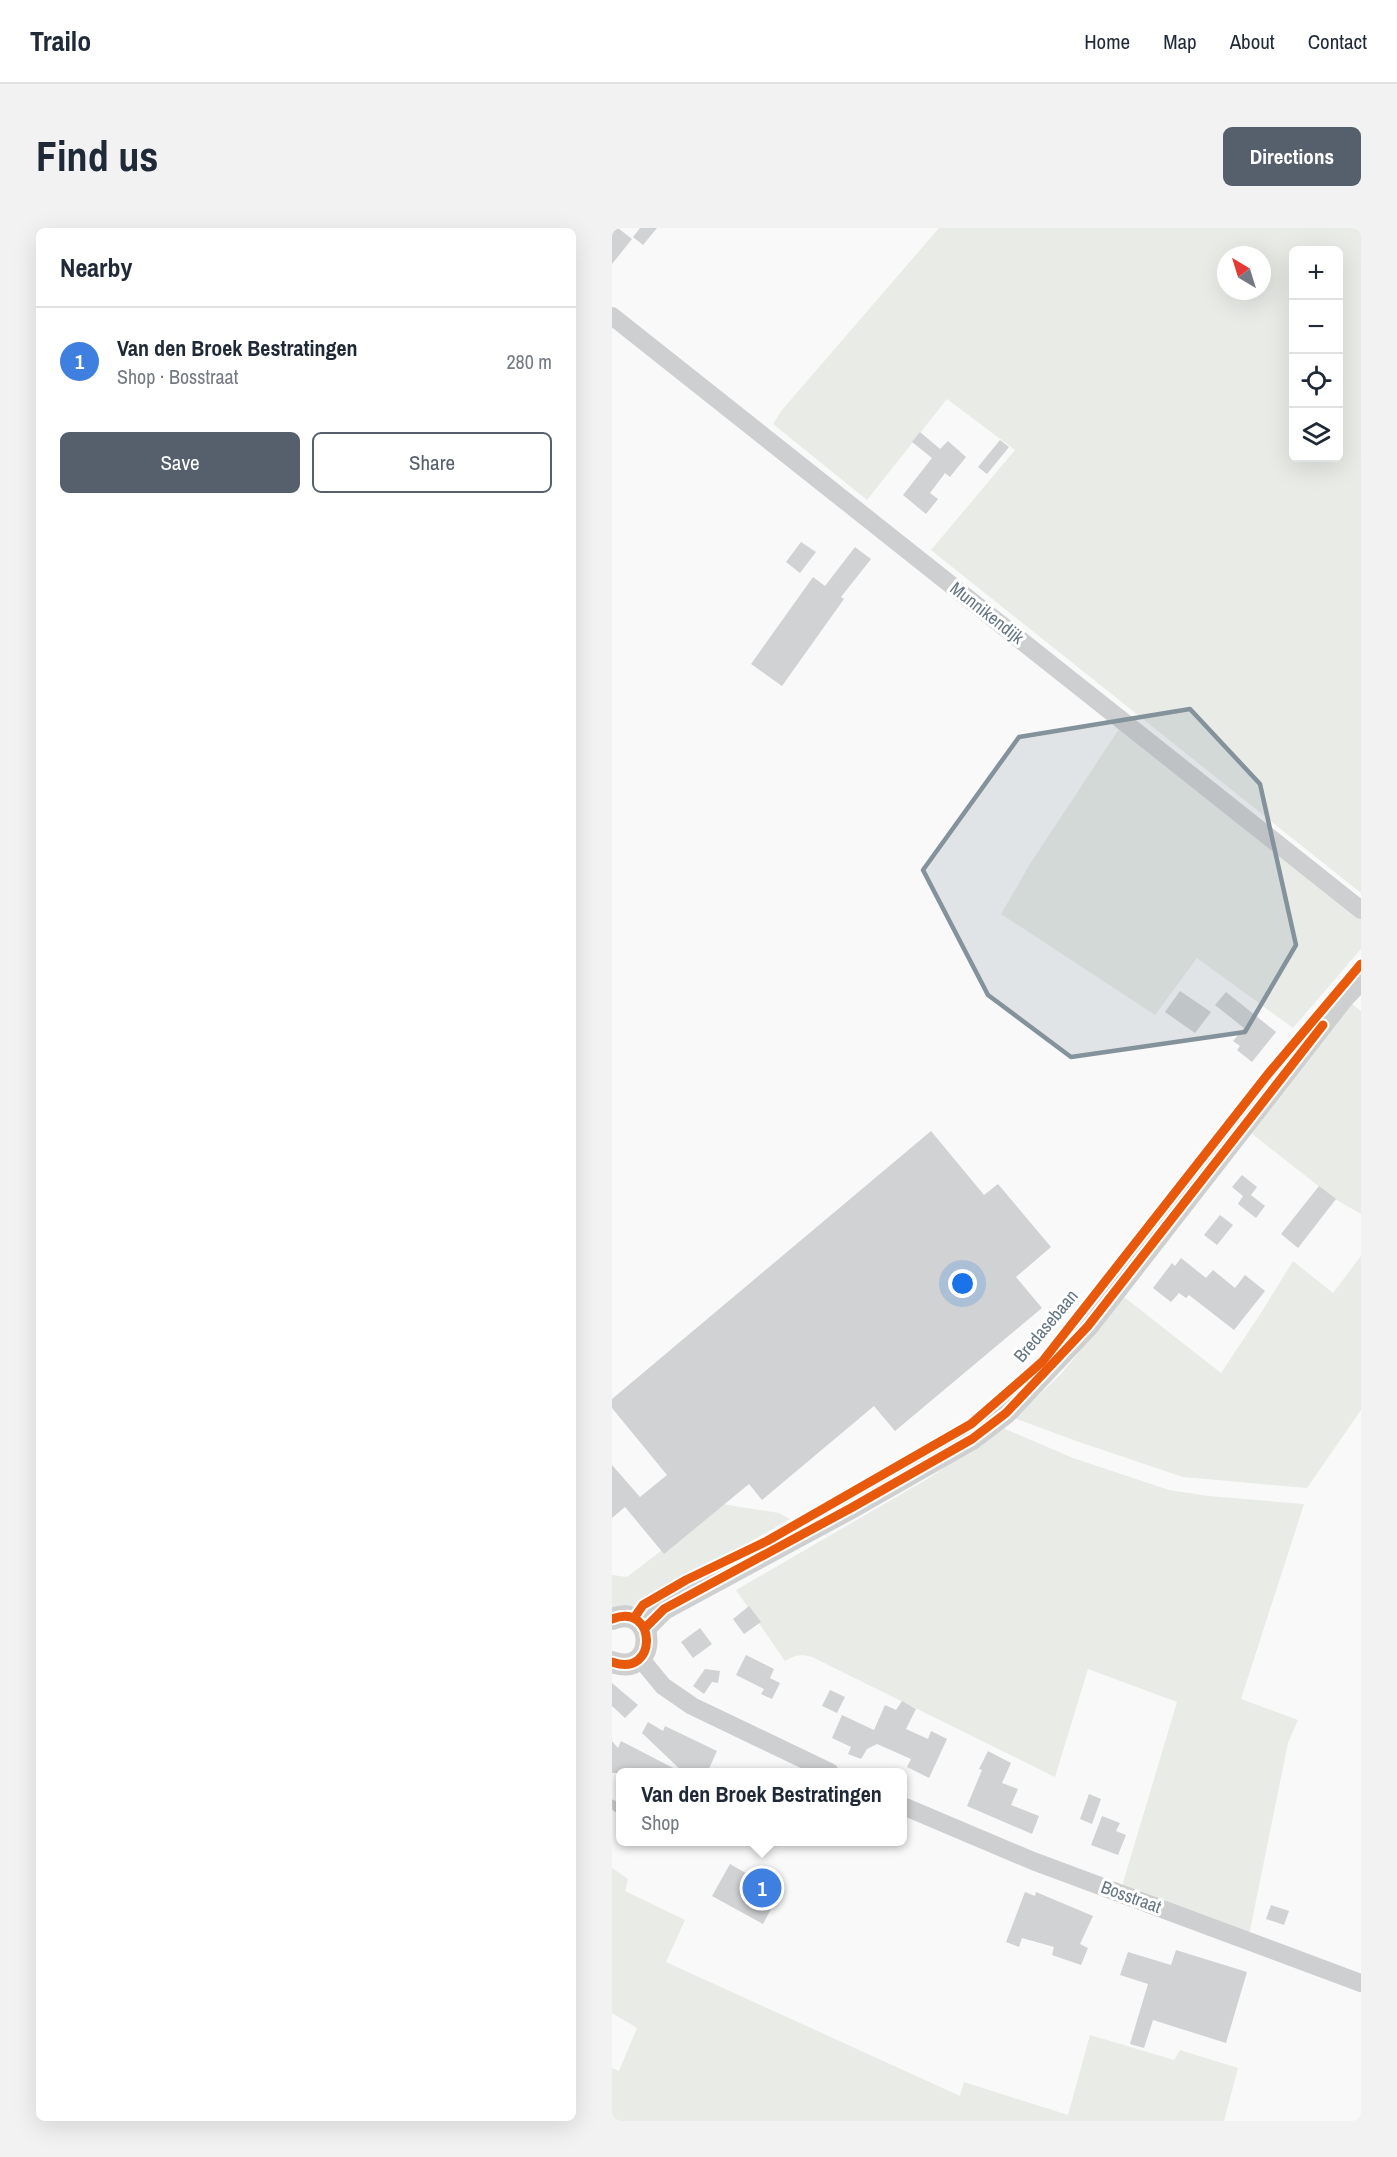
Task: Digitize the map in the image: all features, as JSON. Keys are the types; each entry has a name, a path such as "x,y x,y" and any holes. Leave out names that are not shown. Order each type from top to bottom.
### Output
{"street":[{"name":"Munnikendijk","path":"612,316 1361,910"},
{"name":"Bredasebaan","path":"645,1628 664,1609 962,1445 1006,1413 1088,1326 1361,979"},
{"path":"612,1619 624,1616 634,1618 645,1628 648,1639 646,1649 640,1658 630,1664 612,1662"},
{"path":"640,1658 663,1686 692,1706 820,1768"},
{"name":"Bosstraat","path":"907,1808 1033,1861 1361,1983"}],"highlighted area":[{"path":"1190,709 1260,784 1296,945 1245,1032 1071,1057 988,995 923,870 1019,737"}],"shaded area":[{"path":"939,228 1361,228 1361,893 931,550 1015,450 947,399 867,500 773,424 782,410"},
{"path":"1119,729 1361,918 1361,949 1293,1028 1197,958 1155,1015 1001,914 1030,864"},
{"path":"1352,1004 1361,1011 1361,1214 1335,1199 1251,1133"},
{"path":"1361,1256 1361,1410 1307,1488 1183,1477 1014,1418 1061,1374 1124,1297 1221,1373 1293,1261 1333,1293"},
{"path":"1003,1428 1073,1458 1169,1490 1208,1496 1304,1504 1241,1699 1298,1720 1288,1743 1249,1935 1122,1886 1177,1702 1088,1669 1055,1777 812,1657 798,1656 785,1661 736,1590 929,1478"},
{"path":"722,1504 779,1513 790,1519 639,1605 612,1609 612,1575 627,1577"},
{"path":"612,1868 628,1879 625,1891 685,1920 666,1962 960,2096 964,2082 1068,2115 1090,2035 1174,2060 1180,2050 1238,2068 1224,2121 612,2121 612,2068 619,2071 637,2028 612,2013"}],"building":[{"path":"612,228 618,228 632,239 612,264"},
{"path":"640,228 657,228 643,245 633,237"},
{"path":"920,432 940,449 948,441 966,457 950,477 945,473 930,493 938,499 926,514 903,495 932,458 912,442"},
{"path":"1000,440 1009,447 987,474 978,467"},
{"path":"801,542 816,552 800,573 786,562"},
{"path":"855,547 871,559 841,597 844,599 782,686 751,664 813,577 825,586"},
{"path":"1180,991 1211,1012 1195,1033 1165,1012"},
{"path":"1226,992 1276,1032 1252,1062 1237,1050 1240,1046 1233,1041 1244,1028 1215,1005"},
{"path":"931,1131 984,1195 998,1184 1051,1247 1016,1277 1042,1308 895,1431 874,1406 762,1500 749,1484 664,1554 625,1507 612,1518 612,1465 640,1497 667,1475 612,1408 612,1399"},
{"path":"1242,1175 1257,1187 1251,1195 1265,1206 1256,1218 1238,1204 1243,1196 1232,1187"},
{"path":"1319,1186 1336,1199 1298,1248 1281,1234"},
{"path":"1220,1215 1233,1225 1217,1245 1204,1235"},
{"path":"1181,1258 1206,1278 1213,1270 1235,1288 1245,1275 1265,1291 1234,1330 1189,1295 1186,1298 1179,1293 1171,1302 1153,1288 1172,1263 1175,1266"},
{"path":"749,1606 761,1622 744,1634 733,1619"},
{"path":"700,1628 712,1644 693,1658 681,1642"},
{"path":"746,1655 774,1669 770,1678 780,1683 772,1699 761,1694 764,1689 736,1675"},
{"path":"705,1669 720,1671 718,1683 712,1682 704,1694 693,1686"},
{"path":"612,1683 638,1705 625,1718 612,1706"},
{"path":"830,1690 845,1697 837,1713 822,1706"},
{"path":"902,1701 916,1709 906,1729 928,1739 931,1731 947,1739 929,1778 907,1767 911,1759 877,1744 867,1749 861,1759 848,1754 851,1747 832,1738 842,1715 874,1730 885,1705 896,1710"},
{"path":"648,1722 663,1731 665,1726 717,1751 709,1768 679,1768 642,1733"},
{"path":"612,1741 618,1748 621,1741 673,1768 616,1768 616,1773 612,1773"},
{"path":"988,1751 1011,1763 1002,1783 1018,1789 1011,1805 1039,1816 1032,1834 967,1806 982,1770 979,1769"},
{"path":"1089,1794 1101,1799 1092,1824 1080,1819"},
{"path":"1102,1816 1120,1823 1116,1831 1126,1835 1118,1855 1091,1845"},
{"path":"730,1864 758,1880 765,1878 770,1880 772,1888 780,1892 763,1924 712,1896"},
{"path":"1025,1892 1035,1896 1036,1892 1093,1916 1080,1944 1088,1948 1081,1965 1052,1955 1054,1947 1022,1938 1019,1947 1006,1942"},
{"path":"1271,1905 1289,1911 1284,1925 1266,1919"},
{"path":"1176,1950 1247,1972 1226,2043 1153,2020 1144,2048 1130,2044 1148,1984 1120,1975 1128,1952 1171,1965"}],"cycle path":[{"path":"634,1618 643,1605 686,1580 767,1541 971,1424 1042,1362 1268,1074 1361,964"},
{"path":"645,1628 664,1609 851,1508 972,1439 1006,1413 1088,1326 1323,1025"},
{"path":"612,1619 627,1616 638,1621 644,1629 646,1640 645,1651 638,1660 627,1664 612,1662"}],"place":[{"name":"Van den Broek Bestratingen","path":"762,1888"}]}
